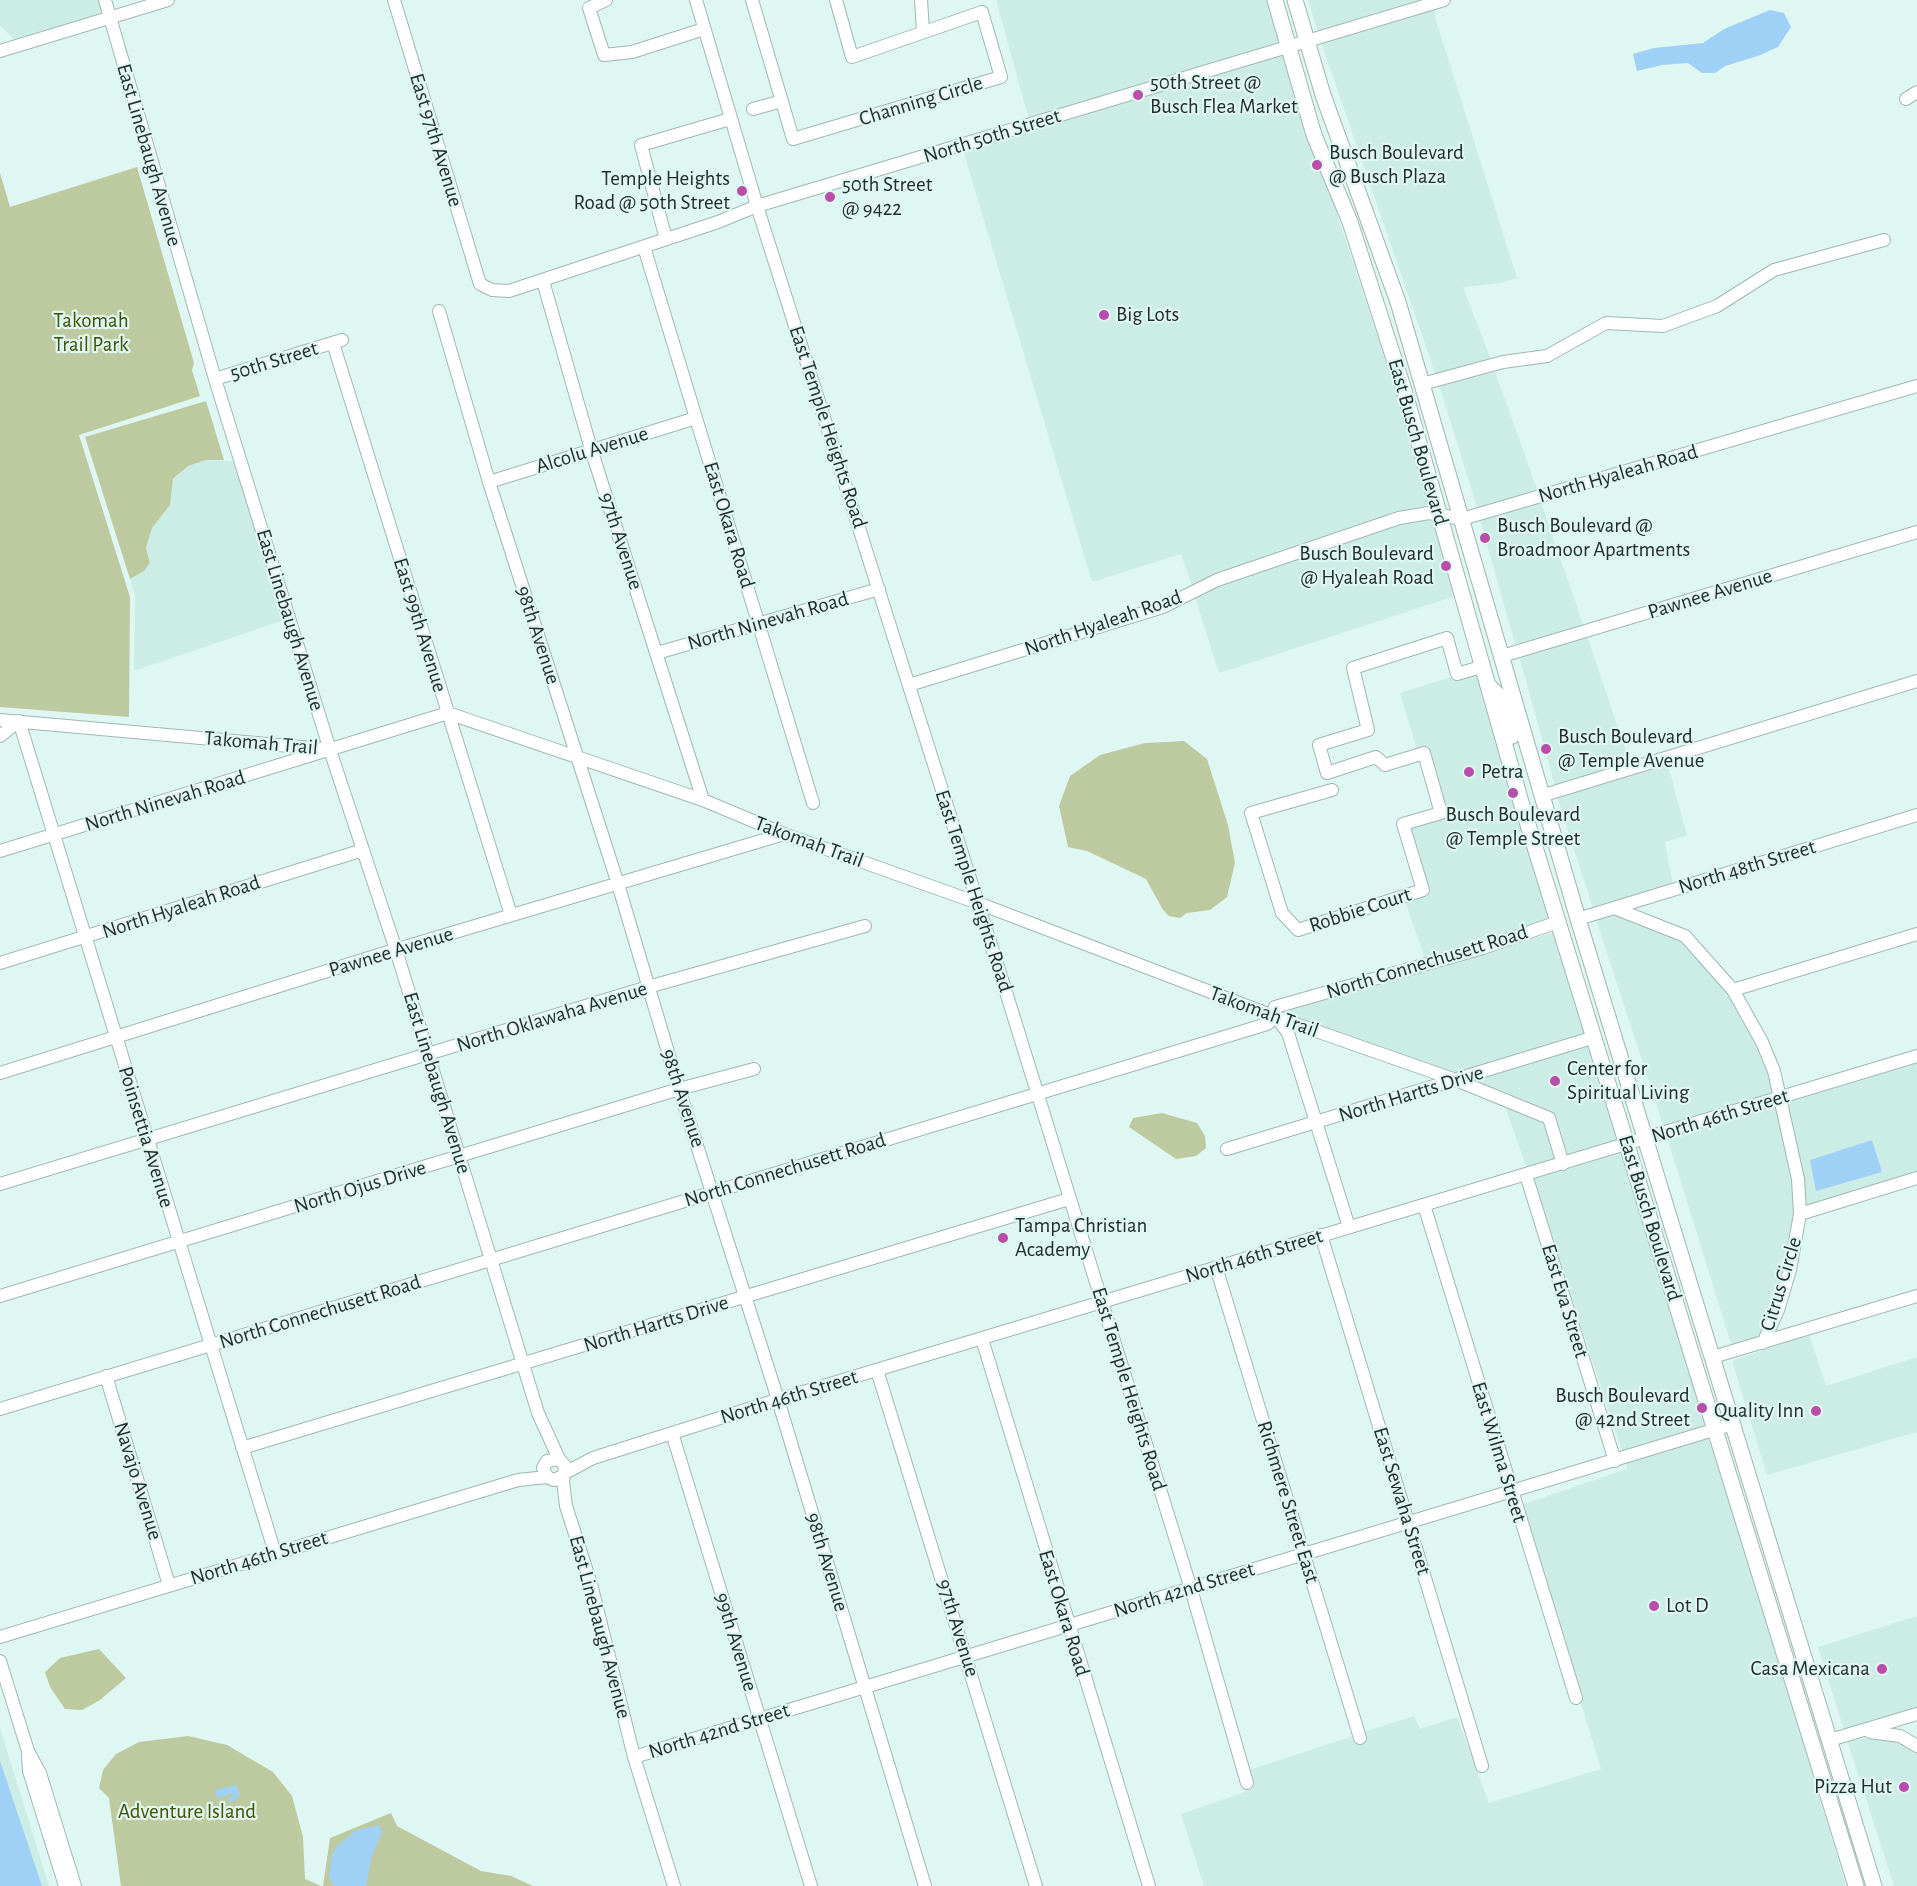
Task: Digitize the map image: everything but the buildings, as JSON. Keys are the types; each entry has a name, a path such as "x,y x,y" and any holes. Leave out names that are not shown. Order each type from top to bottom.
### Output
{"main road":[{"name":"East Busch Boulevard","path":"1275,0 1314,135 1350,222 1404,390 1521,802 1856,1886"},
{"name":"East Busch Boulevard","path":"1296,0 1323,96 1398,302 1541,796 1874,1886"},
{"path":"1350,222 1366,245 1383,289 1398,302"},
{"path":"1486,684 1502,699 1524,778 1541,796"},
{"path":"1521,802 1543,824 1561,887 1572,899"},
{"path":"1558,922 1575,937 1595,999 1606,1008"},
{"path":"1781,1639 1797,1662 1820,1730 1830,1740"}],"street":[{"name":"East Linebaugh Avenue","path":"105,0 215,379 330,750 396,950 542,1426 551,1467 591,1584 634,1757 674,1886"},
{"path":"0,51 168,0"},
{"name":"East 97th Avenue","path":"394,0 478,280"},
{"path":"606,0 589,8 603,55 612,56 632,52 704,29"},
{"name":"East Temple Heights Road","path":"696,0 757,206 978,903 1191,1589 1247,1783"},
{"path":"752,0 782,101 753,109"},
{"name":"Channing Circle","path":"782,101 793,140 1001,77 982,12 852,57 836,0"},
{"path":"921,0 923,32"},
{"name":"North 50th Street","path":"478,280 482,288 509,291 644,247 757,206 1444,0"},
{"path":"666,239 641,145 730,118"},
{"path":"1422,384 1503,362 1547,356 1606,323 1663,326 1717,306 1774,270 1884,240"},
{"name":"East Okara Road","path":"644,247 813,803"},
{"name":"97th Avenue","path":"543,281 591,449 703,800"},
{"name":"98th Avenue","path":"439,311 489,482 618,884 679,1089 866,1686 925,1886"},
{"name":"50th Street","path":"215,379 338,342"},
{"name":"East 99th Avenue","path":"338,342 511,915"},
{"name":"North Hyaleah Road","path":"909,686 1163,607 1217,580 1399,518 1439,514 1462,519 1917,386"},
{"name":"Alcolu Avenue","path":"489,482 696,418"},
{"name":"Pawnee Avenue","path":"1502,656 1917,532"},
{"name":"North Ninevah Road","path":"657,653 879,589"},
{"name":"Robbie Court","path":"1332,790 1251,813 1282,913 1298,930 1423,890 1403,824 1441,813 1424,753 1385,765 1376,757 1327,773 1319,745 1368,730 1353,668 1447,638 1457,674 1481,667"},
{"path":"1541,796 1917,681"},
{"name":"Takomah Trail","path":"0,720 330,750 448,712 703,800 784,834 978,903 1276,1017 1455,1080 1549,1118 1563,1164"},
{"path":"0,736 19,721"},
{"name":"Poinsettia Avenue","path":"19,721 275,1553"},
{"name":"North Ninevah Road","path":"0,851 330,750"},
{"name":"North 48th Street","path":"1578,919 1917,815"},
{"name":"Pawnee Avenue","path":"0,1072 784,834"},
{"name":"North Hyaleah Road","path":"0,963 363,850"},
{"name":"Citrus Circle","path":"1614,908 1685,936 1733,990 1762,1042 1774,1071 1798,1179 1800,1214 1790,1270 1778,1310 1763,1343"},
{"name":"North Connechusett Road","path":"0,1409 1267,1024 1276,1017 1275,1007 1483,948 1558,922"},
{"name":"North Oklawaha Avenue","path":"0,1184 648,987 865,926"},
{"path":"1733,990 1917,934"},
{"path":"1276,1017 1288,1033 1348,1227"},
{"name":"North Hartts Drive","path":"1227,1149 1595,1037"},
{"name":"North 46th Street","path":"0,1637 518,1480 551,1467 592,1458 1917,1056"},
{"name":"North Ojus Drive","path":"0,1296 679,1089 754,1069"},
{"name":"East Eva Street","path":"1526,1175 1615,1461"},
{"path":"1800,1214 1917,1178"},
{"name":"North Hartts Drive","path":"242,1448 1069,1199"},
{"name":"East Wilma Street","path":"1424,1205 1576,1698"},
{"name":"East Sewaha Street","path":"1321,1235 1482,1766"},
{"name":"Richmere Street East","path":"1216,1268 1305,1553 1359,1738"},
{"path":"1713,1358 1917,1296"},
{"name":"East Okara Road","path":"982,1339 1149,1886"},
{"name":"97th Avenue","path":"877,1370 1036,1886"},
{"name":"Navajo Avenue","path":"106,1376 169,1586"},
{"name":"North 42nd Street","path":"634,1757 1733,1424"},
{"name":"99th Avenue","path":"672,1433 811,1886"},
{"name":"North 46th Street","path":"564,1474 592,1458"},
{"name":"East Linebaugh Avenue","path":"551,1467 565,1466 566,1506"},
{"path":"0,1661 27,1751 29,1771 65,1886"},
{"path":"1830,1740 1917,1714"},
{"path":"1850,1734 1880,1732 1900,1736 1917,1746"},
{"path":"27,1751 40,1773 75,1886"}],"shaded area":[{"path":"0,0 99,0 103,15 15,41 0,25"},
{"path":"996,0 1269,0 1282,44 1029,120"},
{"path":"1308,0 1427,0 1318,33"},
{"path":"1435,8 1435,17 1517,278 1502,283 1463,287 1491,360 1436,376 1321,42"},
{"path":"1284,54 1396,392 1431,508 1192,587 1181,554 1092,582 963,150"},
{"path":"1494,369 1538,492 1478,510 1439,385"},
{"path":"206,460 235,461 284,620 134,671 135,596 130,579 144,571 150,563 146,548 152,528 170,505 173,480 188,466"},
{"path":"1541,502 1584,627 1516,647 1480,520"},
{"path":"1434,518 1456,596 1219,673 1195,597 1219,585 1401,523"},
{"path":"1587,636 1630,763 1555,786 1519,656"},
{"path":"1477,673 1552,922 1425,959 1405,901 1429,893 1410,827 1442,817 1438,784 1428,747 1417,750 1400,693 1454,676"},
{"path":"1667,762 1687,835 1665,842 1673,885 1593,909 1557,796"},
{"path":"1614,913 1681,940 1728,992 1757,1045 1769,1072 1774,1095 1664,1128 1596,919"},
{"path":"1555,932 1588,1034 1456,1075 1282,1014 1302,1005"},
{"path":"1591,1043 1621,1141 1567,1157 1554,1116 1500,1090 1470,1081"},
{"path":"1917,1061 1917,1173 1805,1208 1803,1178 1786,1101"},
{"path":"1776,1105 1793,1180 1794,1215 1785,1269 1773,1309 1759,1339 1732,1347 1667,1137"},
{"path":"1505,1106 1545,1122 1556,1161 1527,1169"},
{"path":"1624,1150 1708,1427 1623,1454 1532,1178"},
{"path":"1809,1334 1826,1386 1917,1357 1917,1432 1767,1475 1732,1361"},
{"path":"1711,1436 1846,1886 1204,1886 1181,1814 1253,1789 1249,1770 1353,1736 1356,1744 1366,1741 1364,1732 1414,1716 1420,1729 1457,1717 1489,1803 1601,1769 1521,1505 1627,1469 1626,1463"},
{"path":"1917,1616 1917,1709 1844,1730 1818,1647"},
{"path":"0,1728 49,1886 0,1886"},
{"path":"1879,1737 1897,1741 1917,1752 1917,1886 1894,1886 1847,1740"}],"green space":[{"name":"Takomah Trail Park","path":"137,167 194,363 192,370 200,396 79,435 130,597 129,717 0,707 0,173 10,207"},
{"path":"206,401 224,460 206,460 188,466 173,479 170,505 152,528 146,548 150,563 144,571 130,579 85,437"},
{"path":"1184,741 1207,759 1228,825 1235,863 1227,897 1210,910 1187,913 1180,918 1169,916 1163,910 1146,879 1087,851 1068,847 1059,806 1070,776 1100,755 1145,743"},
{"path":"1162,1113 1197,1123 1205,1136 1206,1148 1196,1156 1176,1159 1129,1127 1133,1118"},
{"path":"99,1649 126,1678 100,1700 82,1710 65,1709 50,1687 45,1672 60,1658"},
{"name":"Adventure Island","path":"188,1736 227,1745 273,1772 292,1796 303,1837 305,1879 321,1886 121,1886 109,1798 99,1788 103,1770 116,1754 139,1742"},
{"path":"391,1813 397,1826 481,1871 511,1876 533,1886 323,1886 330,1838"}],"water":[{"path":"1770,10 1784,13 1791,27 1778,47 1725,66 1715,73 1702,73 1688,63 1662,65 1637,71 1633,54 1654,48 1703,43 1724,29"},
{"path":"1872,1140 1882,1172 1816,1191 1810,1160"},
{"path":"0,1761 42,1886 0,1886"},
{"path":"236,1785 240,1794 238,1798 229,1803 228,1799 235,1793 217,1798 215,1790"},
{"path":"380,1825 382,1832 372,1856 366,1886 334,1886 329,1877 332,1855 337,1846 356,1830"}],"place":[{"name":"50th Street @ Busch Flea Market","path":"1138,95"},
{"name":"Busch Boulevard @ Busch Plaza","path":"1317,165"},
{"name":"Temple Heights Road @ 50th Street","path":"742,191"},
{"name":"50th Street @ 9422","path":"830,197"},
{"name":"Big Lots","path":"1104,315"},
{"name":"Busch Boulevard @ Broadmoor Apartments","path":"1485,538"},
{"name":"Busch Boulevard @ Hyaleah Road","path":"1446,566"},
{"name":"Busch Boulevard @ Temple Avenue","path":"1546,749"},
{"name":"Petra","path":"1469,772"},
{"name":"Busch Boulevard @ Temple Street","path":"1513,793"},
{"name":"Center for Spiritual Living","path":"1555,1081"},
{"name":"Tampa Christian Academy","path":"1003,1238"},
{"name":"Busch Boulevard @ 42nd Street","path":"1702,1408"},
{"name":"Quality Inn","path":"1816,1411"},
{"name":"Lot D","path":"1654,1606"},
{"name":"Casa Mexicana","path":"1882,1669"},
{"name":"Pizza Hut","path":"1904,1787"}]}
